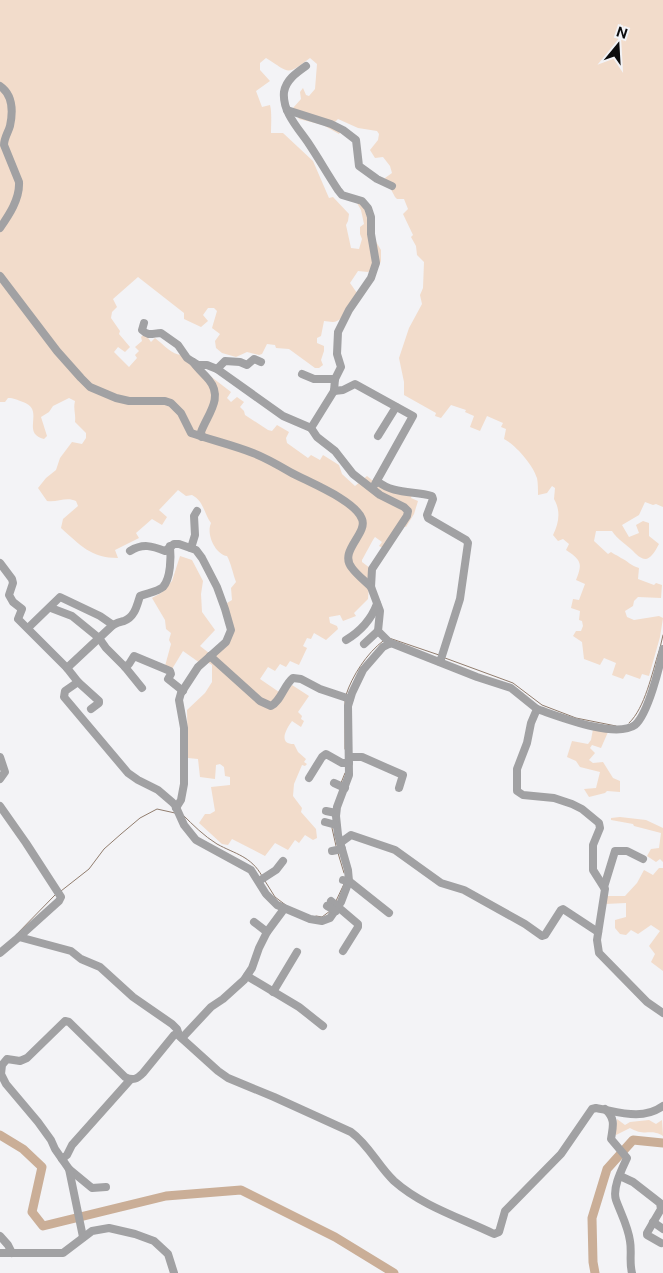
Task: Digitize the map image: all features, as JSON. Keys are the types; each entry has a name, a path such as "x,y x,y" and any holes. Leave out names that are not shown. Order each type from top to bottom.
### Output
{"street":[{"path":"306,66 292,76 286,86 284,102 295,124 338,190 342,195 362,201 368,208 371,217 371,234 376,263 371,278 349,310 338,332 337,354 342,365 335,379 334,391 311,428"},
{"path":"0,86 8,95 12,105 4,145 19,182 19,188 12,208 0,228"},
{"path":"287,110 343,130 356,140 359,166 377,179 392,186"},
{"path":"0,276 51,344 90,386 116,398 129,401 165,401 172,403 191,433 261,457 339,497 354,509 362,518 364,524 350,550 349,559 351,567 371,587"},
{"path":"144,323 142,330 146,333 153,335 161,333 178,345 187,358 193,362 217,369 277,412 296,423 311,428 317,437 335,451 353,474 392,490 432,496 433,499 427,515 428,518 468,543 460,599 441,659"},
{"path":"217,369 225,360 247,365 254,359 261,362"},
{"path":"193,362 199,371 210,381 216,393 216,401 201,432 202,437"},
{"path":"302,374 314,379 335,379"},
{"path":"334,391 344,390 355,384 413,416"},
{"path":"378,436 396,408"},
{"path":"374,484 418,408"},
{"path":"374,484 380,495 404,507 408,514 372,569 371,587 380,611 384,638 383,647 363,670 346,698 348,706 347,762 349,775 339,785 331,812 331,824 346,881 389,913"},
{"path":"191,548 195,535 194,516 197,511"},
{"path":"130,551 142,545 166,550 170,546 179,544 191,548 202,558 213,578 231,630 226,642 198,667 179,700 184,728 184,784 178,813"},
{"path":"67,668 113,625 125,620 134,613 140,596 156,591 164,586 168,578 170,546"},
{"path":"0,563 12,579 13,583 9,595 13,602 22,609 18,619 67,668 78,682 99,701 91,709"},
{"path":"28,628 51,608 60,597 100,616 113,625"},
{"path":"346,640 362,629 370,619 377,604"},
{"path":"51,608 72,616 99,638 142,688"},
{"path":"364,644 384,638 511,688 537,709 567,720 616,730 634,726 645,711 663,649"},
{"path":"125,667 134,656 161,667 171,672 168,679 183,691"},
{"path":"210,656 260,701 270,706 275,703 293,678 301,679 346,698"},
{"path":"78,682 65,692 64,697 128,773 158,790 178,813 188,831 196,840 217,852 247,863 254,873 262,879 270,900 284,909 330,918 332,906 346,881"},
{"path":"537,709 517,769 517,791 523,795 554,798 572,804 582,809 599,824 600,828 593,845 593,870 604,887"},
{"path":"309,778 325,755 329,754 347,762 362,757 404,776 399,788"},
{"path":"0,757 5,772 0,779"},
{"path":"0,806 58,893 59,901 0,953"},
{"path":"336,843 349,835 353,835 395,850 441,883 464,890 525,924 542,936 563,909 598,932"},
{"path":"643,859 627,851 615,851 604,887 597,944 602,957 647,1002 663,1013"},
{"path":"262,879 276,870 283,861"},
{"path":"332,906 358,926 343,951"},
{"path":"180,1036 247,976 267,932 284,909"},
{"path":"254,922 267,932"},
{"path":"19,936 71,951 81,959 100,967 132,997 172,1024 180,1036 228,1078 350,1132 359,1138 396,1183 420,1199 494,1234 498,1232 505,1211 561,1154 592,1109 605,1109 640,1115 663,1106"},
{"path":"273,992 297,952"},
{"path":"247,976 299,1007 323,1026"},
{"path":"106,1187 92,1188 69,1169 51,1140 6,1084 1,1074 2,1059 20,1061 27,1058 63,1023 68,1021 130,1080 137,1079 174,1035 180,1036"},
{"path":"62,1159 67,1155 72,1145 130,1080"},
{"path":"605,1109 613,1119 612,1142 627,1158 620,1176 616,1196 626,1223 630,1241 632,1273"},
{"path":"69,1169 83,1237"},
{"path":"620,1176 633,1182 660,1203 661,1207 647,1235 663,1235"},
{"path":"653,1222 663,1235"},
{"path":"0,1253 63,1253 92,1231 109,1228 135,1234 154,1242 165,1250 174,1273"},
{"path":"0,1236 8,1244 12,1253"}],"shaded area":[{"path":"0,0 663,0 663,507 645,502 639,515 622,525 629,537 639,533 636,525 643,521 649,523 649,536 659,544 651,556 645,559 641,558 612,531 596,531 594,541 608,554 611,552 639,568 638,579 654,585 656,583 662,585 661,598 638,597 634,601 633,606 625,611 627,617 634,620 659,616 663,618 660,637 649,676 642,674 640,679 626,674 623,679 612,675 616,663 604,658 600,665 584,659 582,642 573,636 576,631 581,631 583,626 582,621 579,620 580,611 571,608 573,599 579,600 585,584 576,580 580,566 578,559 566,550 569,544 563,539 558,541 553,535 558,517 558,508 554,499 555,488 552,486 547,493 538,495 535,473 519,451 504,439 506,429 501,427 503,423 487,416 480,431 470,427 474,416 465,412 466,410 451,405 441,418 435,416 436,413 404,395 404,382 399,358 409,328 422,304 420,295 423,288 424,262 417,255 416,246 411,237 413,235 403,214 408,209 404,199 397,199 395,197 385,178 392,173 390,166 383,157 375,158 370,150 378,140 379,134 377,131 358,128 338,119 334,123 341,131 339,134 323,125 299,119 293,108 301,99 300,92 303,88 306,95 309,96 315,89 317,64 310,58 296,68 288,70 266,58 260,63 260,70 270,81 256,91 262,107 270,105 271,133 283,133 313,161 329,198 333,197 349,214 346,225 351,248 359,249 362,239 360,227 364,224 361,210 357,203 362,202 375,240 381,250 379,266 368,272 358,271 350,283 357,293 346,312 337,321 324,321 321,336 317,338 317,343 324,346 321,360 323,365 319,368 315,368 289,349 276,348 275,345 267,344 262,354 259,355 247,352 236,357 222,353 216,348 215,341 220,334 212,328 217,311 214,308 208,308 203,315 208,321 201,327 184,319 184,313 138,277 113,299 117,307 112,312 111,318 120,331 119,334 130,347 125,352 118,347 114,352 129,367 137,358 135,355 139,351 135,347 142,341 141,337 146,335 151,342 155,338 172,352 183,355 231,392 227,398 231,402 237,397 244,402 240,407 245,415 268,430 272,431 277,425 289,432 286,438 287,443 308,458 311,455 320,460 323,455 339,465 342,474 355,486 367,476 378,485 412,495 411,498 418,501 414,514 406,527 402,526 387,550 379,546 382,542 375,537 362,560 370,568 368,599 354,613 356,616 343,621 340,615 329,617 330,623 337,626 338,629 326,640 314,633 311,639 307,638 303,646 307,648 299,665 290,661 286,667 280,664 275,671 268,667 260,679 279,692 282,698 292,685 309,696 298,712 304,721 301,727 292,721 286,731 285,739 289,743 294,744 298,752 306,759 304,762 307,764 305,766 302,765 294,784 293,796 302,808 301,812 316,829 317,838 313,840 305,835 299,843 295,840 288,850 275,843 265,856 232,839 228,845 222,844 199,823 205,814 215,811 211,787 230,785 230,777 225,776 224,767 220,764 216,765 215,779 200,777 198,759 188,758 187,710 205,693 212,682 212,665 207,662 229,641 227,603 232,600 231,588 236,582 227,556 215,548 210,533 211,523 199,501 192,495 186,496 178,490 159,510 167,517 162,525 152,519 136,533 139,538 115,550 118,558 100,556 86,549 61,528 63,519 78,506 76,501 69,499 47,501 38,488 56,470 60,458 72,442 82,444 86,438 86,433 75,422 75,401 69,398 53,406 49,412 41,417 47,436 44,439 37,436 34,432 33,410 30,406 10,398 5,402 0,402"},
{"path":"180,556 192,560 203,581 201,594 202,612 215,630 200,646 209,653 200,663 183,651 172,669 165,666 171,644 169,640 171,633 166,629 165,620 152,598 161,593 172,581"},
{"path":"593,729 608,732 601,748 592,745 590,748 595,753 589,760 593,763 603,762 613,778 620,781 620,792 607,791 589,797 584,789 596,788 600,772 580,767 576,761 567,757 572,741 588,744 591,740"},
{"path":"620,817 646,820 663,828 663,862 660,859 656,862 647,856 651,849 659,848 661,833 634,826 633,824 611,820 611,818"},
{"path":"659,868 663,868 663,971 651,962 655,954 649,946 660,931 651,925 638,934 631,930 626,935 620,934 615,928 615,920 626,917 626,903 605,904 606,896 625,896 637,883 644,870 653,875"},
{"path":"617,1119 625,1125 630,1122 649,1120 656,1124 662,1120 663,1136 635,1131 630,1128 616,1135"}],"waterway":[{"path":"660,648 663,635"},
{"path":"389,638 439,655"},
{"path":"346,695 361,665 383,641"},
{"path":"629,723 635,717 644,699 659,651"},
{"path":"445,658 513,683 542,705 576,718 616,726"},
{"path":"345,701 345,749"},
{"path":"341,783 345,773"},
{"path":"61,891 89,869 104,849 140,818 157,809 175,813"},
{"path":"183,815 212,841 248,860 258,869 262,876"},
{"path":"332,828 336,846"},
{"path":"338,853 344,873"},
{"path":"265,881 275,897 287,906"},
{"path":"336,901 344,884"},
{"path":"16,935 55,895"},
{"path":"316,916 322,917 330,911"},
{"path":"0,1135 23,1149 42,1167 32,1212 43,1226 166,1196 241,1190 335,1237 394,1273"},
{"path":"595,1273 592,1218 607,1169 633,1140 663,1143"}]}
